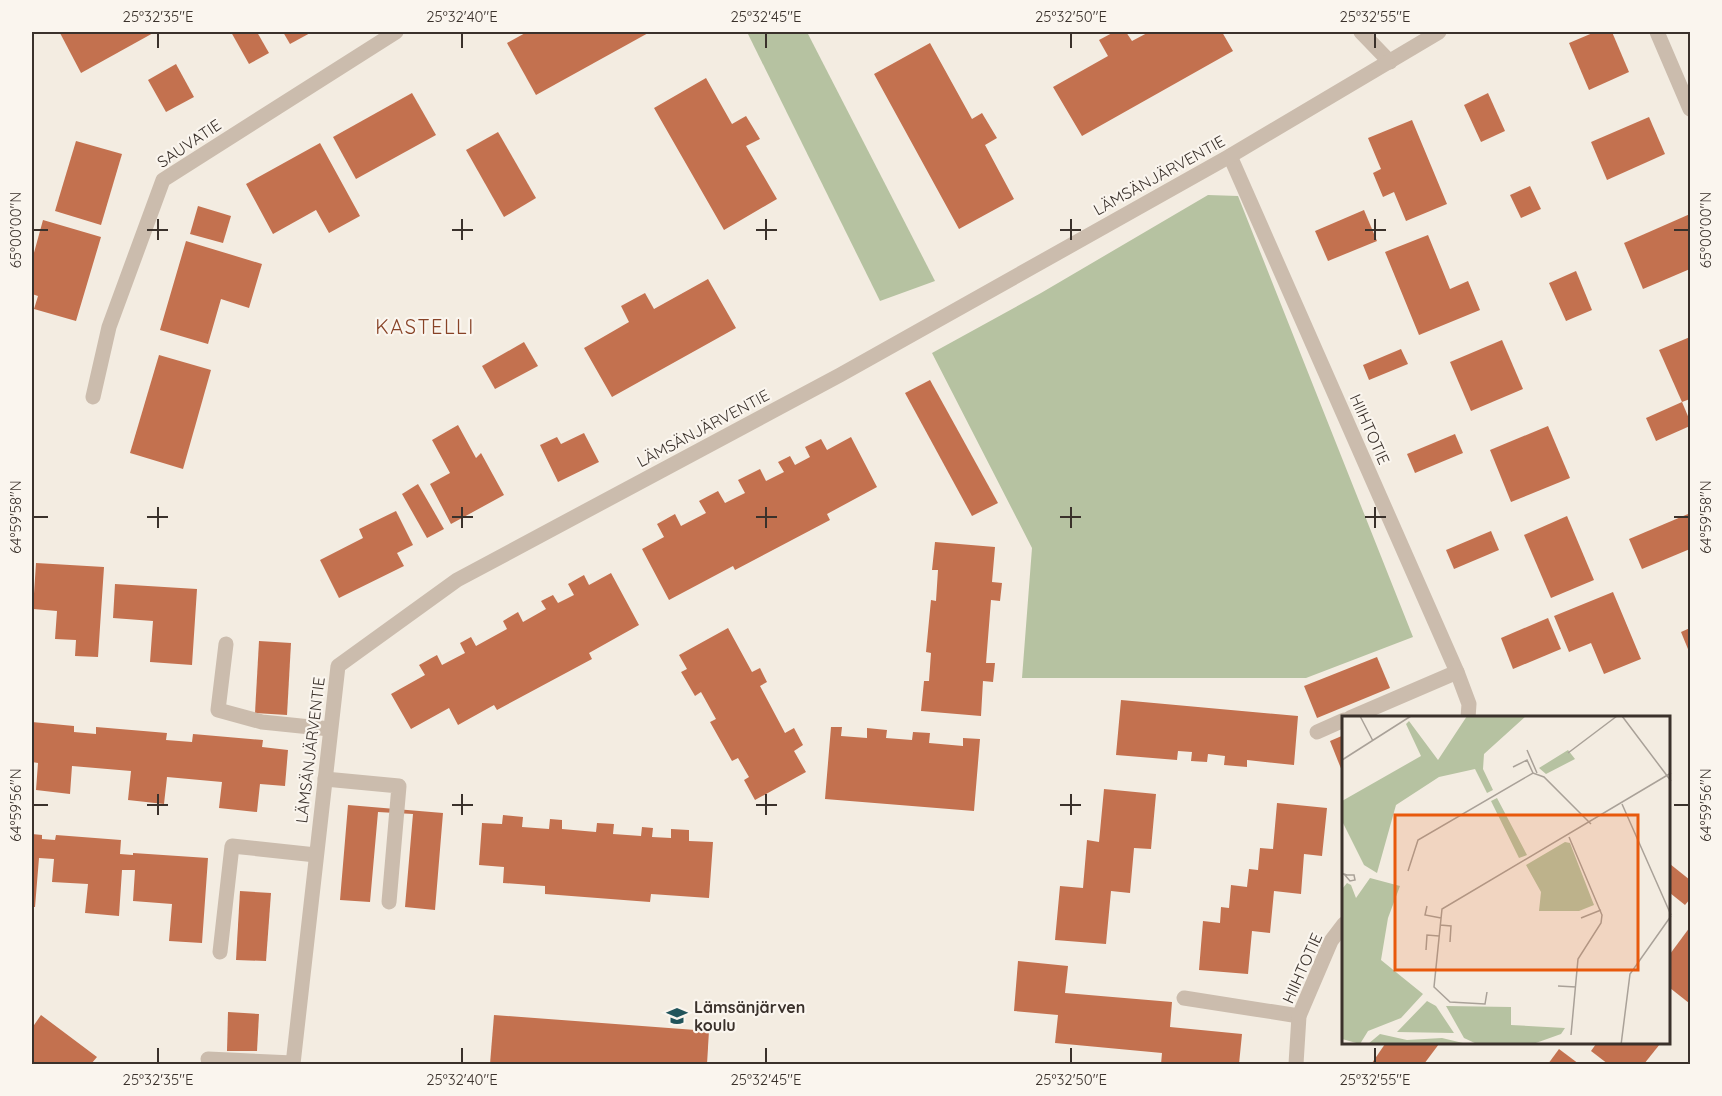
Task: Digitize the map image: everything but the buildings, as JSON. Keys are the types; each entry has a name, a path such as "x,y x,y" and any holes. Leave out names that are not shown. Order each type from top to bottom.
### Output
{"street":[{"name":"SAUVATIE","path":"93,397 109,327 164,180 396,32"},
{"path":"1361,32 1390,62"},
{"name":"LÄMSÄNJÄRVENTIE","path":"293,1064 338,666 457,580 840,375 1230,156 1439,32"},
{"path":"1657,32 1690,109"},
{"name":"HIIHTOTIE","path":"1230,156 1457,672 1469,704 1468,716"},
{"path":"226,644 218,710 262,722 330,729"},
{"path":"1355,716 1457,672"},
{"path":"1317,732 1342,721"},
{"path":"325,778 399,786 389,902"},
{"path":"220,952 232,846 316,855"},
{"name":"HIIHTOTIE","path":"1296,1065 1299,1016 1331,941 1342,927"},
{"path":"1184,998 1299,1016"},
{"path":"208,1059 293,1064"}],"green space":[{"path":"747,32 807,32 935,281 880,301"},
{"path":"1208,195 1238,196 1413,637 1306,678 1022,678 1032,548 932,353 1041,293"}],"place":[{"name":"Lämsänjärven koulu","path":"677,1016"}],"district":[{"name":"KASTELLI","path":"425,327"}]}
